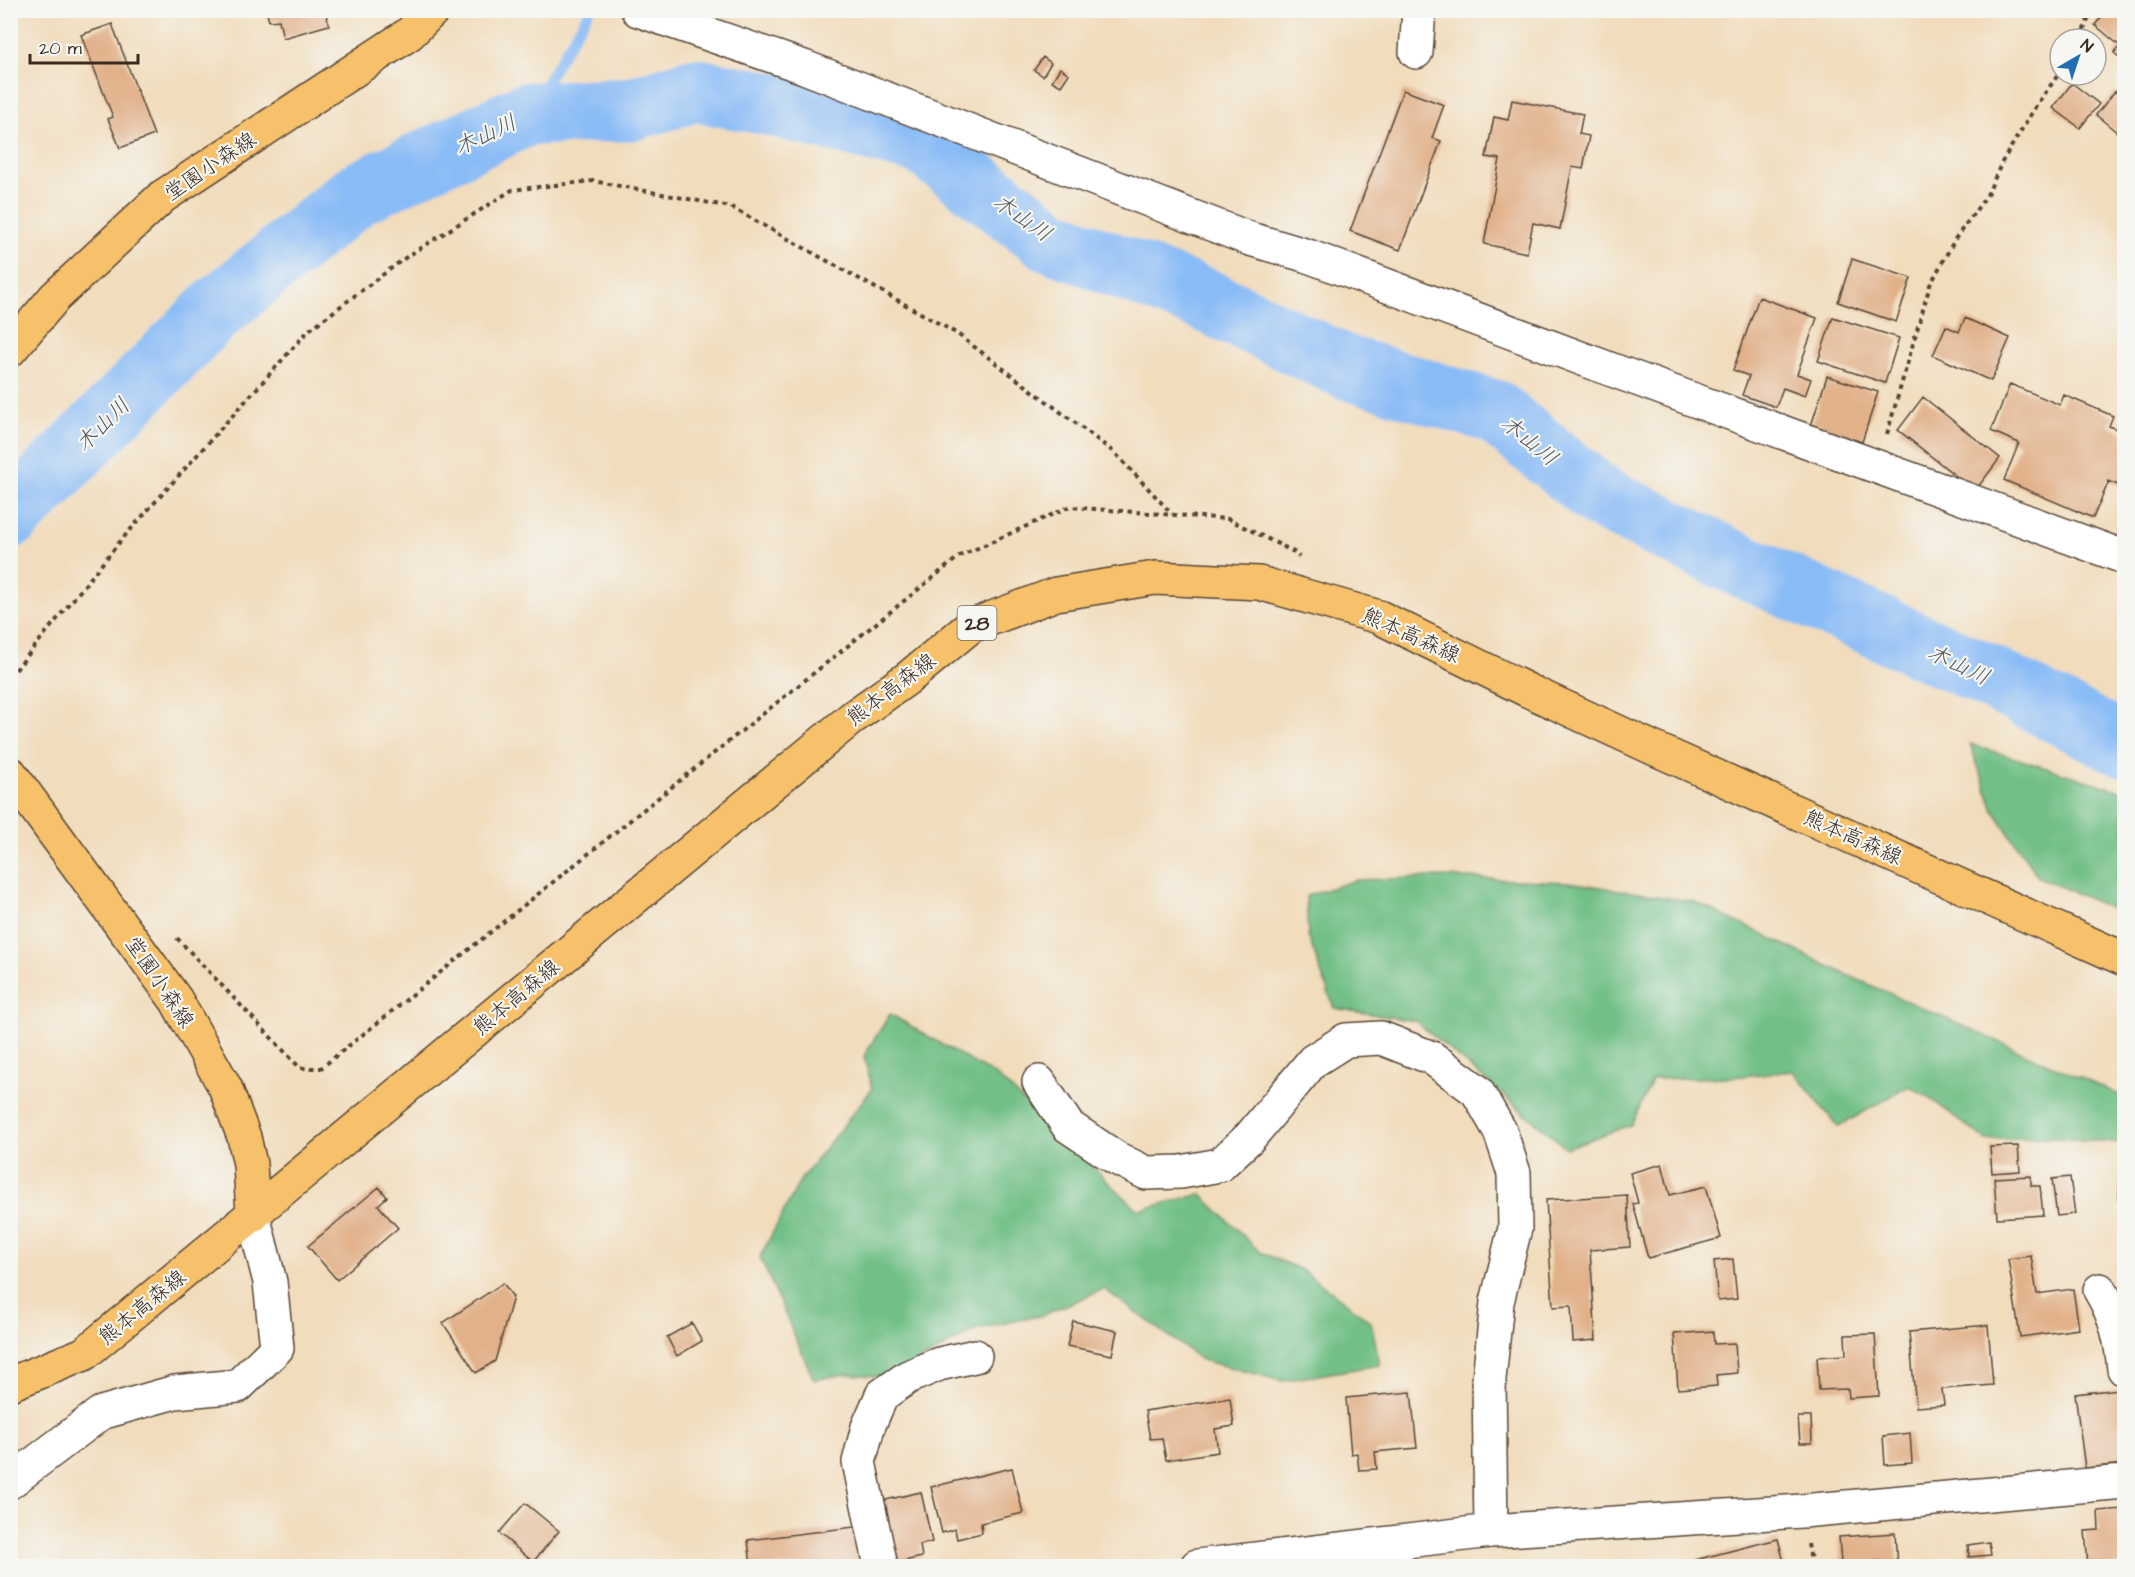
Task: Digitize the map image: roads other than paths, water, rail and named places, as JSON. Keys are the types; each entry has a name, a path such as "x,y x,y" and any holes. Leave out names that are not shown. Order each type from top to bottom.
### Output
{"main road":[{"name":"堂園小森線","path":"10,350 55,297 162,197 410,34 433,10"},
{"name":"熊本高森線","path":"10,1384 84,1354 853,717 908,678 971,626 1056,594 1155,578 1259,583 1379,617 1611,729 2124,959"},
{"name":"堂園小森線","path":"10,773 176,1000 225,1087 244,1137 250,1164 253,1215"}],"street":[{"path":"638,10 804,67 1250,239 1308,256 2124,556"},
{"path":"1416,52 1419,10"},
{"path":"1039,1082 1068,1126 1116,1158 1146,1173 1181,1172 1220,1165 1250,1137 1313,1061 1346,1040 1382,1038 1432,1058 1477,1091 1500,1131 1514,1173 1515,1228 1497,1302 1489,1379 1491,1531"},
{"path":"10,1482 101,1413 175,1392 238,1386 277,1348 270,1282 253,1215"},
{"path":"2100,1290 2110,1306 2120,1333 2124,1369"},
{"path":"881,1566 859,1462 868,1427 882,1395 908,1377 929,1368 975,1356"},
{"path":"1197,1566 1491,1531 1813,1510 2124,1482"}],"waterway":[{"path":"527,114 590,10"},
{"name":"木山川","path":"10,517 214,311 357,194 527,114 631,109 695,90 766,103 922,143 1050,240 1205,300 1345,367 1495,412 1600,497 1725,558 1979,672 2124,745"}]}
